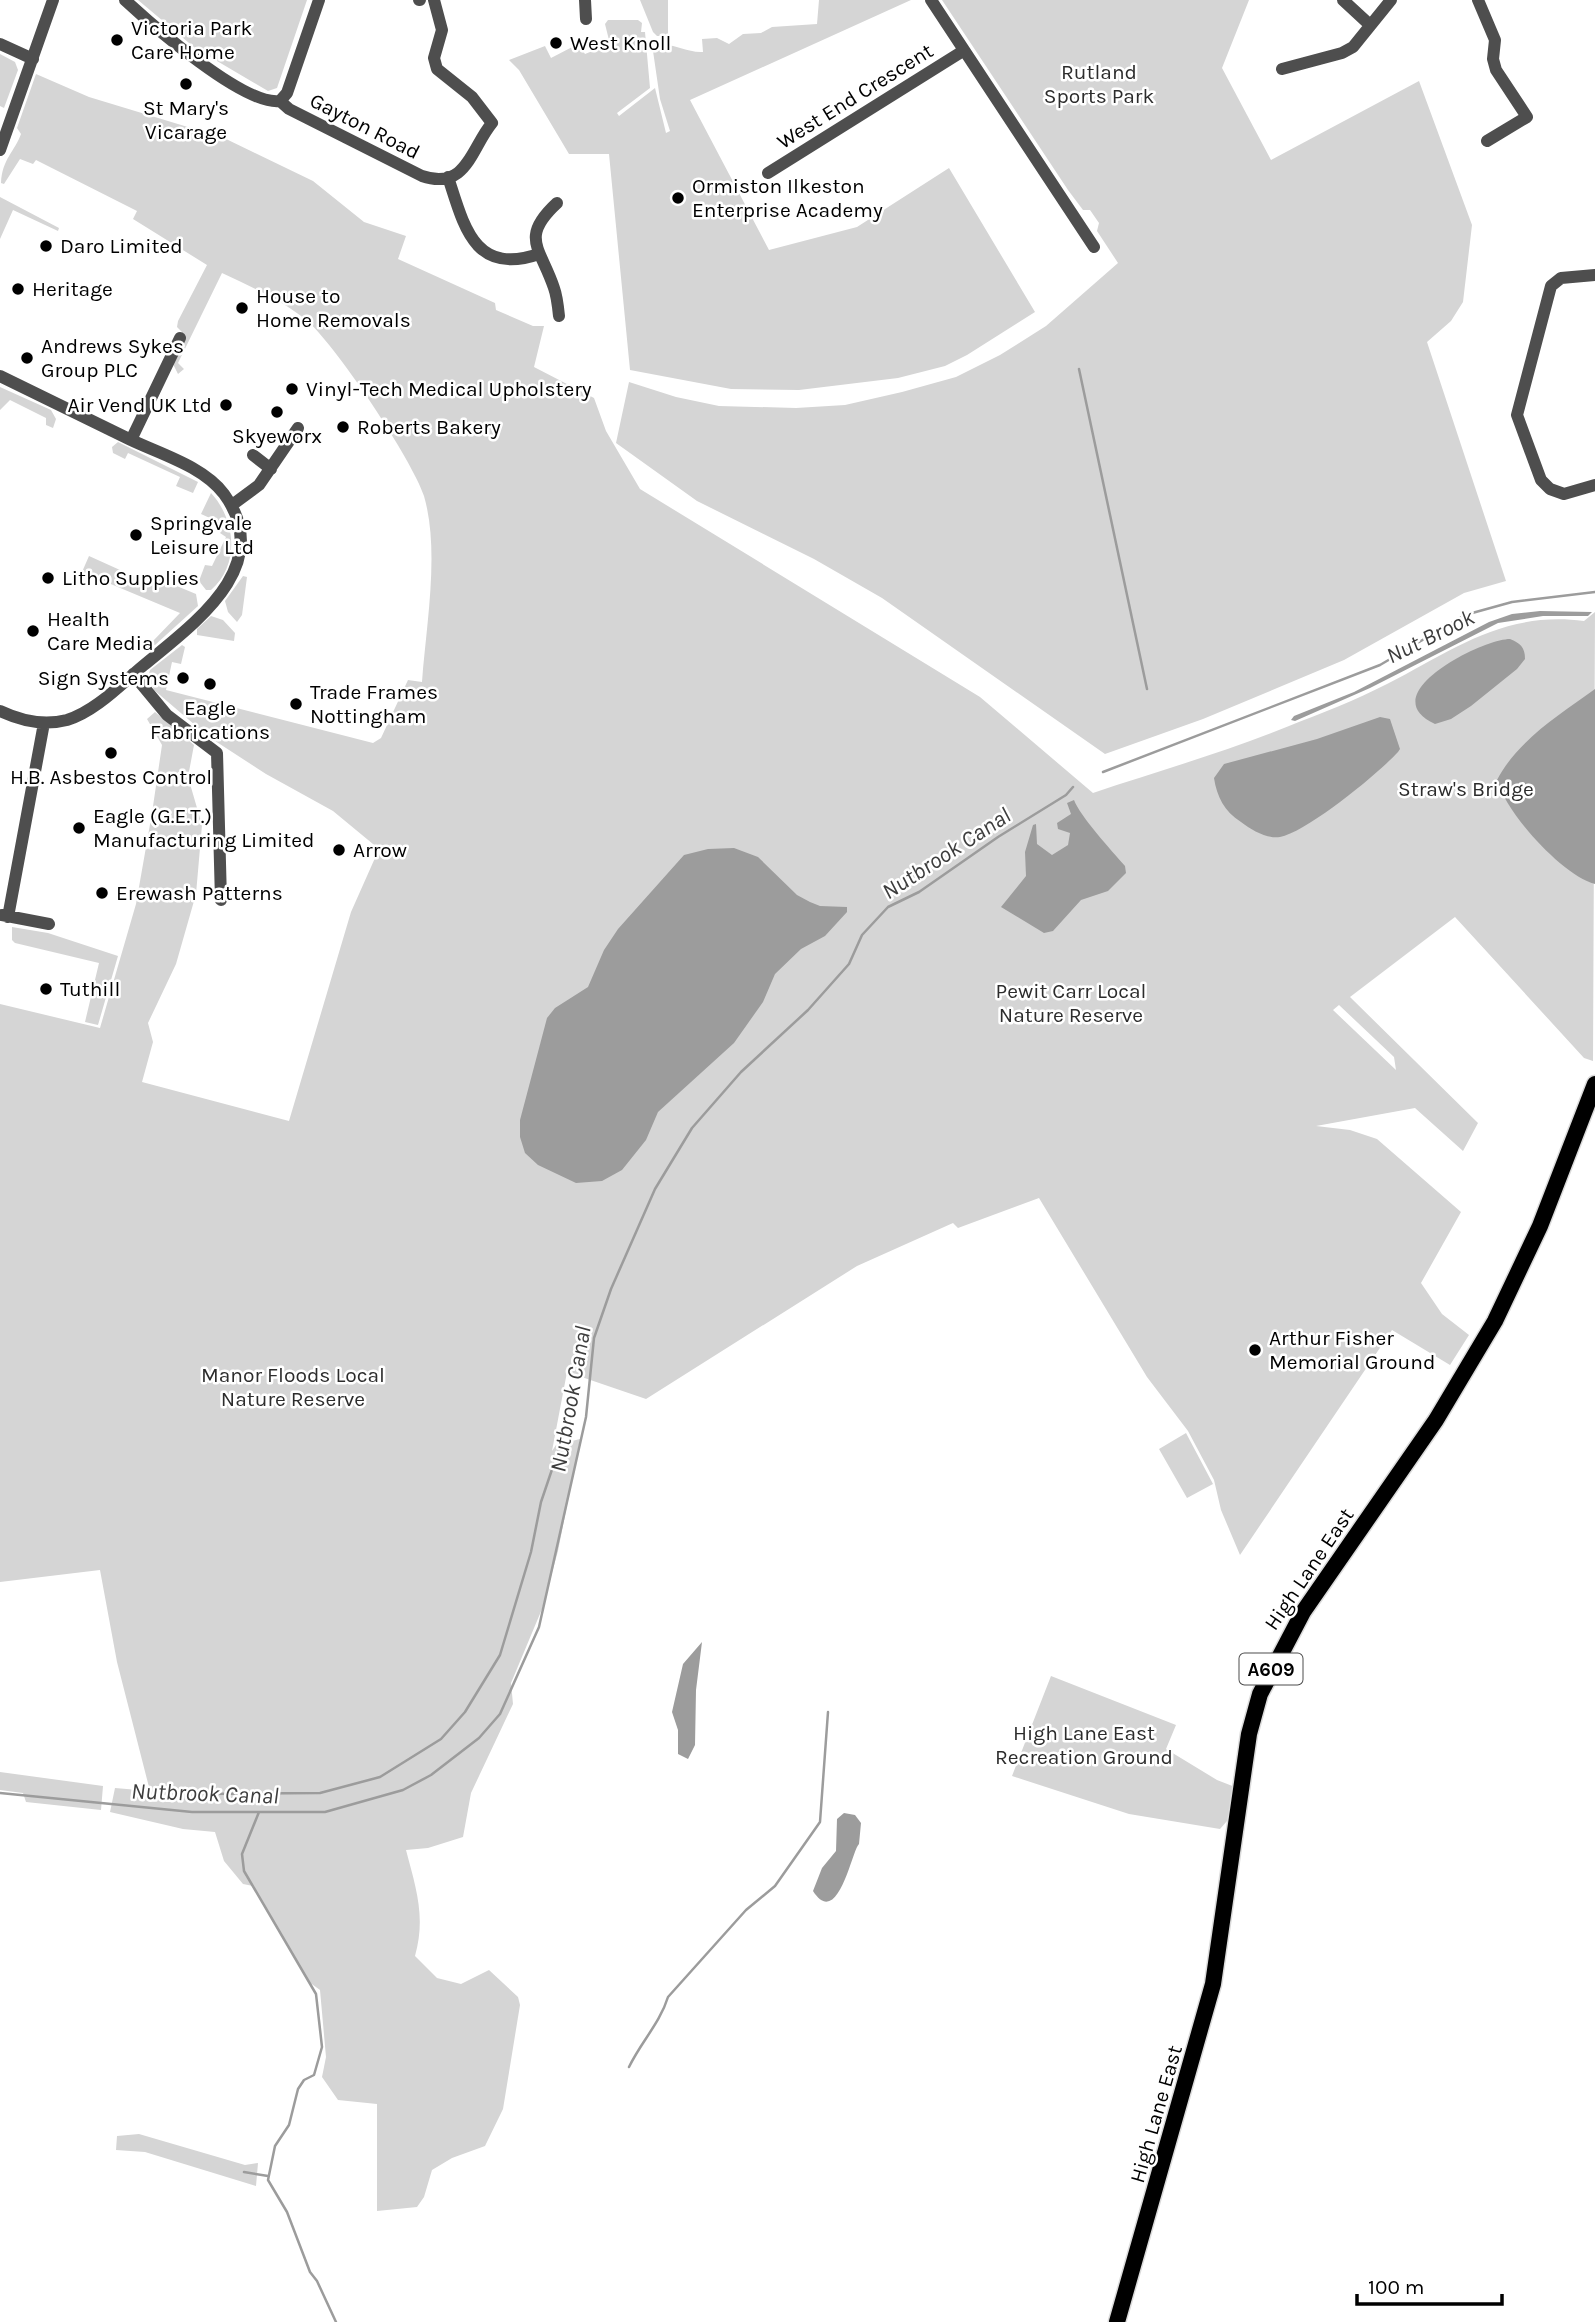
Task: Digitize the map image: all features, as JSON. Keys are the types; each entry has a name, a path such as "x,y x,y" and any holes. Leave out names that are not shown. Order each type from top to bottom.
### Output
{"main road":[{"name":"High Lane East","path":"1117,2322 1213,1984 1249,1734 1260,1694 1303,1612 1436,1420 1495,1321 1540,1226 1595,1084"}],"street":[{"path":"0,150 53,0"},
{"name":"Gayton Road","path":"125,0 173,42 218,75 262,98 280,101 289,110 422,176 448,177"},
{"path":"280,101 287,93 318,0"},
{"path":"434,0 442,30 434,55 435,65 442,76 498,120 469,163 448,177 467,232 477,246 513,261 539,254"},
{"path":"586,0 586,19"},
{"path":"931,0 963,51 1086,223 1094,247"},
{"path":"1343,0 1370,25"},
{"path":"1282,69 1298,70 1348,50 1391,0"},
{"path":"1478,0 1495,40 1496,70 1527,117 1487,141"},
{"path":"0,44 33,59"},
{"name":"West End Crescent","path":"768,173 963,51"},
{"path":"557,203 536,227 535,242 556,296 559,316"},
{"path":"1595,275 1561,278 1551,286 1517,415 1533,464 1546,485 1564,494 1595,485"},
{"path":"556,296 570,294"},
{"path":"131,440 180,338"},
{"path":"0,376 206,477 232,505 238,524 240,550 236,569 224,591 197,620 81,714 44,723 19,719 0,711"},
{"path":"232,505 253,491 298,428"},
{"path":"253,456 271,469"},
{"path":"133,674 167,715 217,753 213,789 221,900"},
{"path":"44,723 4,916 49,924"}],"green space":[{"path":"138,0 307,0 277,88 268,91 195,48"},
{"path":"640,0 668,0 668,36 657,36 653,32"},
{"name":"Ormiston Ilkeston Enterprise Academy","path":"819,0 911,0 690,100 769,250 857,227 949,168 1035,312 945,366 898,378 799,390 731,389 630,370 609,154 569,154 519,70 509,60 545,46 551,58 578,44 585,54 610,44 605,24 608,20 638,20 642,23 641,32 645,32 650,88 617,113 619,116 655,88 666,133 670,131 660,99 653,51 656,46 668,45 703,52 702,39 717,38 729,44 743,34 761,33 772,27 817,24"},
{"name":"Rutland Sports Park","path":"942,0 1249,0 1222,68 1271,160 1419,81 1472,225 1463,302 1451,321 1427,342 1506,581 1464,593 1344,660 1203,719 1105,754 882,598 814,559 697,501 616,443 629,382 676,397 719,406 796,408 845,405 902,392 956,377 1000,355 1046,326 1118,263 1097,231 1099,223 1090,210 1083,210 1068,190"},
{"path":"0,54 15,62 18,70 4,108 0,106"},
{"path":"36,74 89,97 224,138 313,181 364,222 406,236 398,259 495,303 496,310 533,326 544,326 534,367 594,398 606,431 640,489 980,697 1093,793 1241,744 1326,711 1375,690 1458,646 1504,627 1555,619 1584,621 1595,612 1593,1061 1584,1058 1455,917 1350,997 1478,1123 1463,1151 1415,1108 1316,1126 1350,1130 1377,1139 1461,1212 1421,1283 1442,1314 1469,1335 1450,1365 1392,1330 1240,1555 1221,1510 1214,1480 1188,1431 1147,1377 1039,1198 958,1228 953,1223 857,1266 646,1399 567,1372 552,1451 556,1445 580,1439 558,1551 542,1609 511,1683 513,1704 471,1793 463,1837 428,1848 406,1850 420,1915 415,1956 437,1978 461,1984 489,1970 518,1997 520,2005 503,2109 485,2146 452,2158 432,2170 424,2197 417,2207 377,2211 377,2104 338,2100 322,2077 326,2057 320,1990 309,1982 253,1886 243,1884 224,1861 215,1832 183,1829 110,1812 115,1788 150,1791 117,1662 100,1570 0,1582 0,1004 100,1028 136,904 152,813 162,745 147,719 155,712 194,745 188,777 202,825 196,894 176,964 148,1023 153,1042 142,1082 289,1121 351,912 379,849 333,811 266,774 209,737 154,690 148,677 150,670 182,645 185,647 181,664 172,662 166,690 373,743 381,738 408,680 422,682 430,589 429,517 424,496 405,457 352,376 305,319 275,299 222,273 178,363 184,369 178,374 173,364 184,334 177,327 178,321 207,265 133,219 137,211 36,160 33,164 20,159 4,184 1,183 6,161 21,134 17,128","holes":["1339,1005 1394,1057 1396,1070 1333,1010"]},
{"path":"0,197 59,228 58,231 13,210 0,239"},
{"path":"0,387 51,410 56,419 53,428 46,425 46,418 10,400 0,410"},
{"path":"118,442 198,482 193,493 176,486 180,477 128,453 125,459 113,453 112,447"},
{"path":"211,493 226,516 231,542 227,568 211,590 206,590 199,581 205,565 212,566 226,537 220,533 223,524 201,514"},
{"path":"89,556 151,584 155,577 196,594 198,606 155,645 148,646 145,643 153,641 180,613 82,572"},
{"path":"243,576 247,577 242,615 237,622 228,612 225,601"},
{"path":"211,616 223,620 235,633 234,641 197,635 197,629"},
{"path":"12,927 48,933 118,956 98,1025 85,1022 99,963 15,943 12,940"},
{"path":"1186,1433 1213,1484 1187,1498 1159,1449"},
{"name":"High Lane East Recreation Ground","path":"1051,1676 1176,1725 1166,1749 1217,1780 1235,1787 1227,1821 1220,1829 1129,1814 1012,1776"},
{"path":"0,1772 103,1786 101,1810 26,1802 23,1793 0,1790"},
{"path":"139,2134 245,2165 258,2163 256,2186 145,2152 116,2150 117,2136"}],"shaded area":[{"path":"1540,611 1592,612 1588,616 1543,616 1498,623 1370,688 1295,721 1291,720 1294,716 1354,692 1489,622 1512,614"},
{"path":"1510,639 1521,646 1525,659 1517,669 1471,706 1451,719 1435,724 1419,712 1416,698 1423,684 1438,671 1477,648"},
{"path":"1595,689 1595,884 1567,869 1537,841 1511,809 1497,780 1528,740"},
{"path":"1380,717 1390,719 1400,749 1398,752 1359,787 1307,825 1280,837 1270,837 1241,822 1222,803 1214,778 1224,764 1317,739"},
{"path":"1074,800 1089,824 1125,866 1126,873 1108,891 1081,900 1053,931 1044,933 1001,907 1026,876 1025,852 1033,825 1036,824 1037,844 1052,855 1068,845 1070,833 1058,829 1057,823 1071,814 1067,803"},
{"path":"734,848 758,857 797,895 820,906 847,907 847,912 825,936 801,949 775,974 763,1002 734,1043 658,1112 646,1140 622,1170 602,1181 576,1183 538,1165 525,1153 520,1137 520,1120 547,1018 555,1008 588,987 604,950 618,929 684,855 708,849"},
{"path":"702,1642 696,1690 695,1745 688,1759 678,1754 678,1730 672,1712 683,1664"},
{"path":"844,1813 855,1815 861,1823 859,1844 837,1895 830,1901 822,1900 813,1891 822,1868 836,1851 837,1819"}],"waterway":[{"path":"1079,369 1147,689"},
{"name":"Nutbrook Canal","path":"1103,772 1380,665 1465,615 1512,602 1595,592"},
{"name":"Nutbrook Canal","path":"0,1793 192,1812 325,1812 403,1790 431,1775 479,1738 500,1714 539,1627 586,1417 594,1338 611,1289 655,1189 692,1128 741,1072 808,1010 849,964 862,935 888,907 919,892 998,837 1066,795 1073,787"},
{"path":"199,1794 320,1793 380,1777 441,1739 465,1712 500,1655 531,1552 541,1502 564,1434"},
{"path":"629,2067 668,1997 746,1910 775,1886 820,1822 828,1712"},
{"path":"259,1812 242,1854 244,1871 316,1994 322,2047 314,2075 304,2080 298,2089 289,2125 275,2146 268,2180 287,2212 310,2272 336,2322"},
{"path":"244,2172 268,2176"}],"place":[{"name":"Victoria Park Care Home","path":"117,40"},
{"name":"West Knoll","path":"556,43"},
{"name":"St Mary's Vicarage","path":"186,84"},
{"name":"Ormiston Ilkeston Enterprise Academy","path":"678,198"},
{"name":"Daro Limited","path":"46,246"},
{"name":"Heritage","path":"18,289"},
{"name":"House to Home Removals","path":"242,308"},
{"name":"Andrews Sykes Group PLC","path":"27,358"},
{"name":"Vinyl-Tech Medical Upholstery","path":"292,389"},
{"name":"Air Vend UK Ltd","path":"226,405"},
{"name":"Skyeworx","path":"277,412"},
{"name":"Roberts Bakery","path":"343,427"},
{"name":"Springvale Leisure Ltd","path":"136,535"},
{"name":"Litho Supplies","path":"48,578"},
{"name":"Health Care Media","path":"33,631"},
{"name":"Sign Systems","path":"183,678"},
{"name":"Eagle Fabrications","path":"210,684"},
{"name":"Trade Frames Nottingham","path":"296,704"},
{"name":"H.B. Asbestos Control","path":"111,753"},
{"name":"Eagle (G.E.T.) Manufacturing Limited","path":"79,828"},
{"name":"Arrow","path":"339,850"},
{"name":"Erewash Patterns","path":"102,893"},
{"name":"Tuthill","path":"46,989"},
{"name":"Arthur Fisher Memorial Ground","path":"1255,1350"}],"water label":[{"name":"Nut Brook","path":"1430,636"}],"park label":[{"name":"Straw's Bridge","path":"1466,789"},
{"name":"Pewit Carr Local Nature Reserve","path":"1071,1003"},
{"name":"Manor Floods Local Nature Reserve","path":"293,1387"}]}
